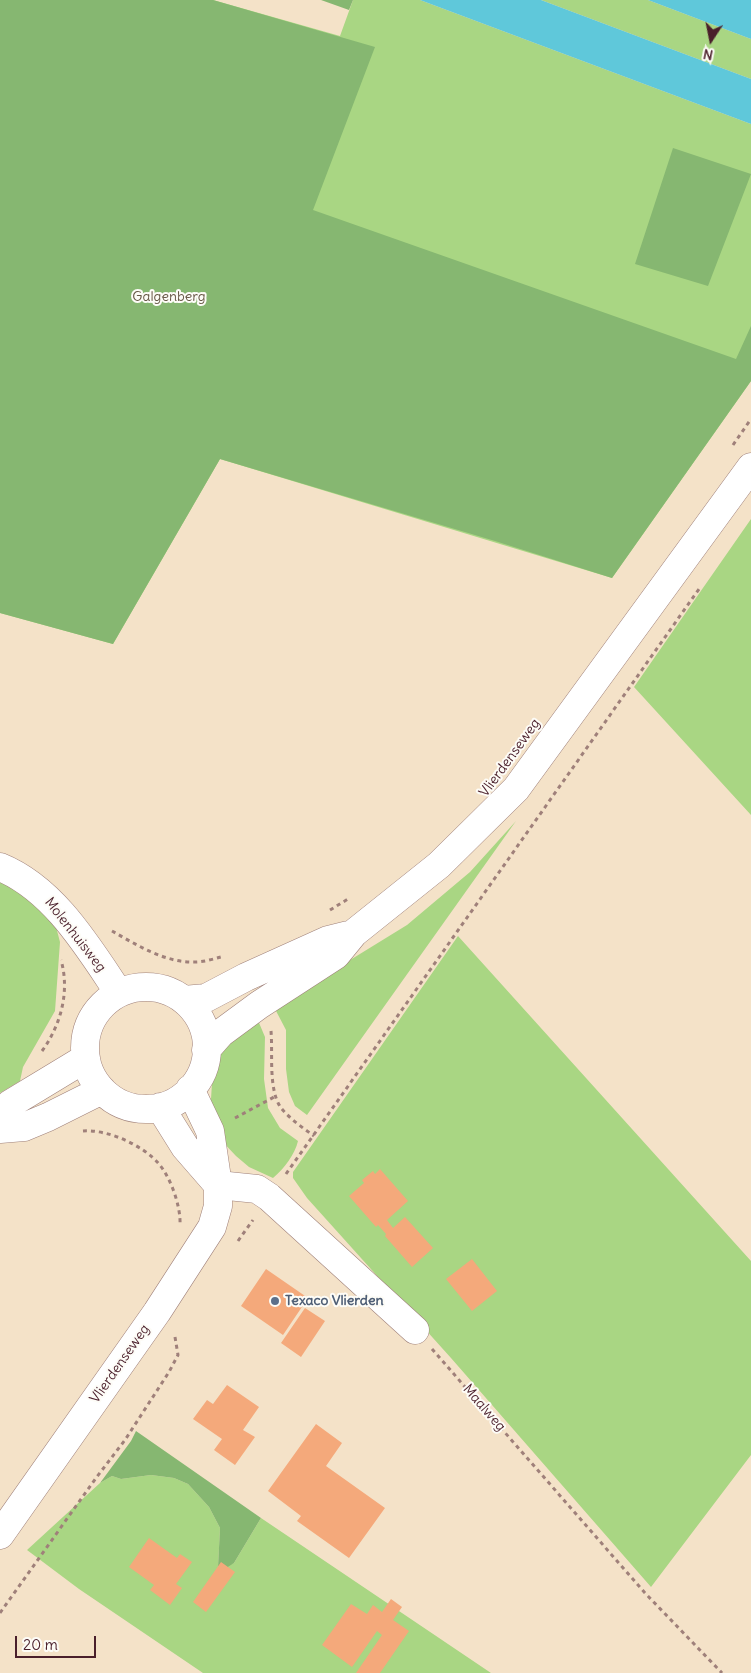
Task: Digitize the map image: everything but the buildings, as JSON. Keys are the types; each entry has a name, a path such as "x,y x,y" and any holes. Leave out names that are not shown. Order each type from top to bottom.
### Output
{"main road":[{"name":"Vlierdenseweg","path":"206,1050 221,1032 336,955 354,933 439,865 516,789 751,467"},
{"name":"Molenhuisweg","path":"0,868 10,872 43,894 84,943 119,993"},
{"name":"Vlierdenseweg","path":"184,1000 206,998 246,977 320,944 354,933"},
{"path":"137,987 156,988 175,994 184,1000 201,1022 206,1038 204,1065 200,1076 190,1089 178,1099 160,1107 141,1108 121,1103 102,1090 92,1077 86,1058 86,1039 91,1021 108,1000 119,993 137,987"},
{"path":"0,1116 10,1104 86,1058"},
{"name":"Vlierdenseweg","path":"0,1535 151,1320 212,1227 218,1206 218,1185 210,1131 190,1089"},
{"path":"0,1129 24,1127 102,1090"},
{"path":"160,1107 186,1147 218,1185 257,1189 269,1197 415,1330"}],"path":[{"path":"728,452 751,420"},
{"path":"269,1197 314,1136 699,589"},
{"path":"328,911 352,897"},
{"path":"110,930 166,958 184,962 201,962 226,956"},
{"path":"276,1096 281,1108 314,1136"},
{"name":"Maalweg","path":"415,1330 645,1593 722,1673"},
{"path":"0,1612 125,1440 169,1372 178,1355 174,1332"}],"green space":[{"name":"Galgenberg","path":"0,0 213,0 340,36 353,0 420,0 751,124 751,381 612,578 220,459 113,644 0,613"},
{"name":"Galgenberg","path":"0,0 213,0 375,47 313,210 736,359 751,326 751,381 612,578 220,459 113,644 0,613"},
{"path":"321,0 353,0 349,10"},
{"path":"541,0 648,0 751,39 751,79"},
{"path":"673,148 751,174 708,286 635,264"},
{"path":"751,519 751,815 634,687"},
{"path":"516,821 307,1115 295,1106 289,1092 286,1069 286,1030 275,1009 316,981 407,925 470,872"},
{"path":"0,882 11,887 48,914 55,923 60,942 55,1011 23,1067 20,1081 0,1093"},
{"path":"458,936 751,1261 751,1455 651,1587 451,1358 307,1198 293,1178 293,1172"},
{"path":"257,1018 265,1037 264,1079 268,1108 280,1128 298,1141 288,1161 273,1178 249,1167 236,1156 220,1139 210,1115 212,1083 219,1064 219,1056 235,1033"},
{"path":"136,1431 261,1518 234,1563 223,1570 218,1567 220,1528 209,1507 188,1484 174,1478 151,1475 121,1479 112,1476 100,1483 131,1441"},
{"path":"151,1475 174,1478 188,1484 209,1507 220,1528 218,1568 234,1563 261,1518 491,1673 203,1673 79,1589 27,1550 100,1483 112,1476 121,1479"}],"water":[{"path":"420,0 541,0 751,79 751,124"},
{"path":"648,0 751,0 751,39"}],"place":[{"name":"Texaco Vlierden","path":"275,1301"}]}
